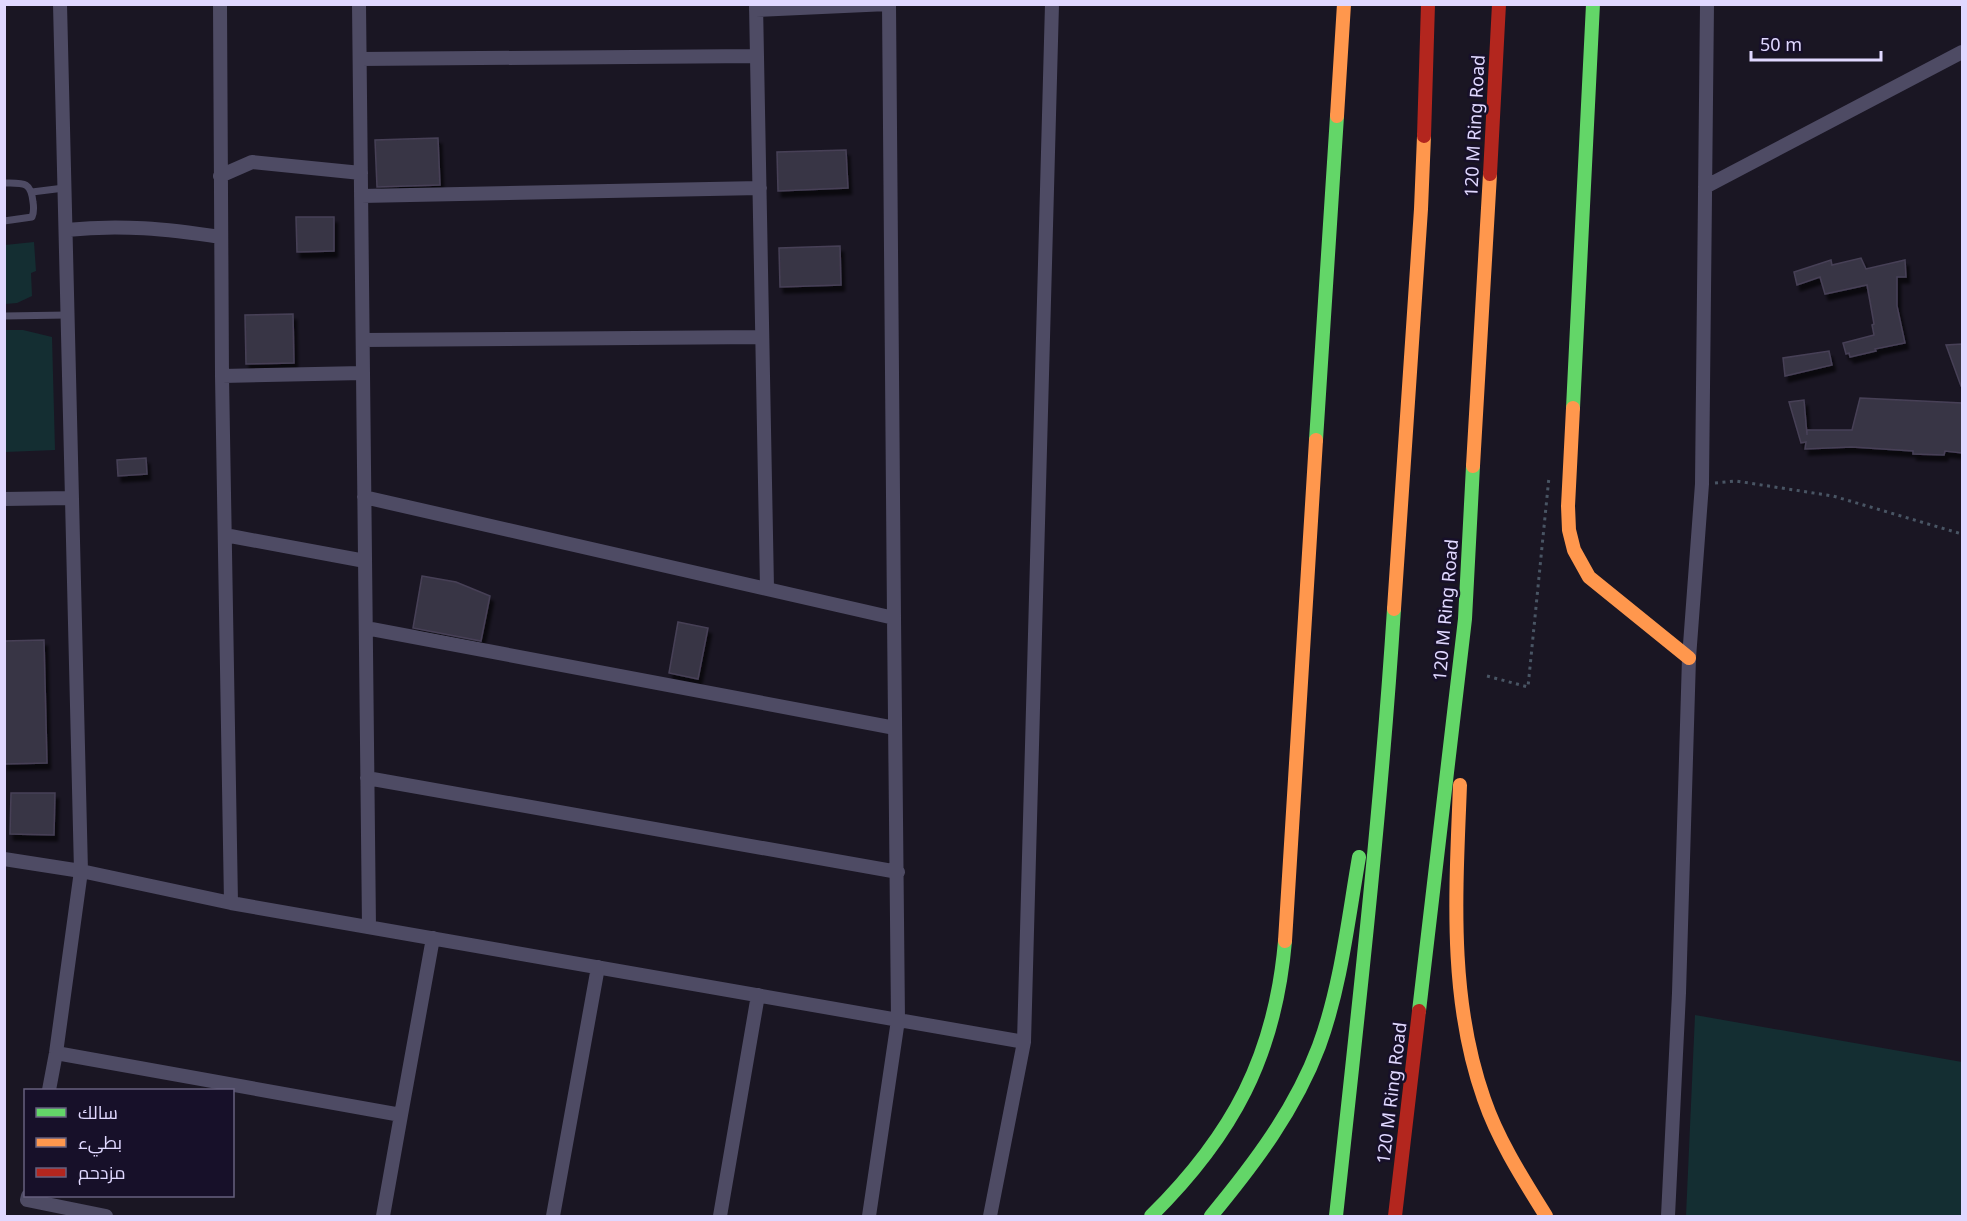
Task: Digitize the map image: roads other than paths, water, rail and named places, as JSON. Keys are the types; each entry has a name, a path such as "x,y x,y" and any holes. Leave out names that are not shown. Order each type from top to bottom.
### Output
{"main road":[{"path":"1151,1216 1196,1170 1235,1115 1262,1055 1280,988 1344,4"},
{"path":"1336,1216 1388,705 1421,209 1428,4"},
{"name":"120 M Ring Road","path":"1395,1216 1465,619 1499,4"},
{"path":"1593,4 1568,506 1569,530 1574,550 1589,578 1689,658"},
{"path":"1465,619 1456,885 1459,989 1470,1052 1484,1100 1513,1162 1546,1216"},
{"path":"1211,1216 1266,1148 1296,1098 1319,1046 1345,948 1357,867 1388,705"}],"street":[{"path":"49,1089 81,871 60,4"},
{"path":"220,4 222,376 231,903"},
{"path":"359,4 369,927"},
{"path":"767,588 756,7 889,4 898,1020 869,1216"},
{"path":"990,1216 1024,1042 1052,4"},
{"path":"1668,1216 1679,993 1689,658 1702,484 1707,4"},
{"path":"1705,187 1962,52"},
{"path":"360,59 757,56"},
{"path":"220,176 252,162 361,173"},
{"path":"361,196 760,188"},
{"path":"66,230 92,227 152,227 221,237"},
{"path":"363,340 762,337"},
{"path":"222,376 363,373"},
{"path":"364,497 894,618"},
{"path":"4,499 72,498"},
{"path":"225,535 365,561"},
{"path":"366,628 895,728"},
{"path":"367,778 898,872"},
{"path":"4,859 81,871 231,903 1024,1042"},
{"path":"383,1216 433,938"},
{"path":"553,1216 598,967"},
{"path":"720,1216 758,995"},
{"path":"56,1053 401,1115"},
{"path":"28,1197 27,1200 104,1216"}],"lane":[{"path":"4,183 26,184 32,192 34,208 32,217 4,221"},
{"path":"32,192 64,188"},
{"path":"4,316 67,315"}]}
